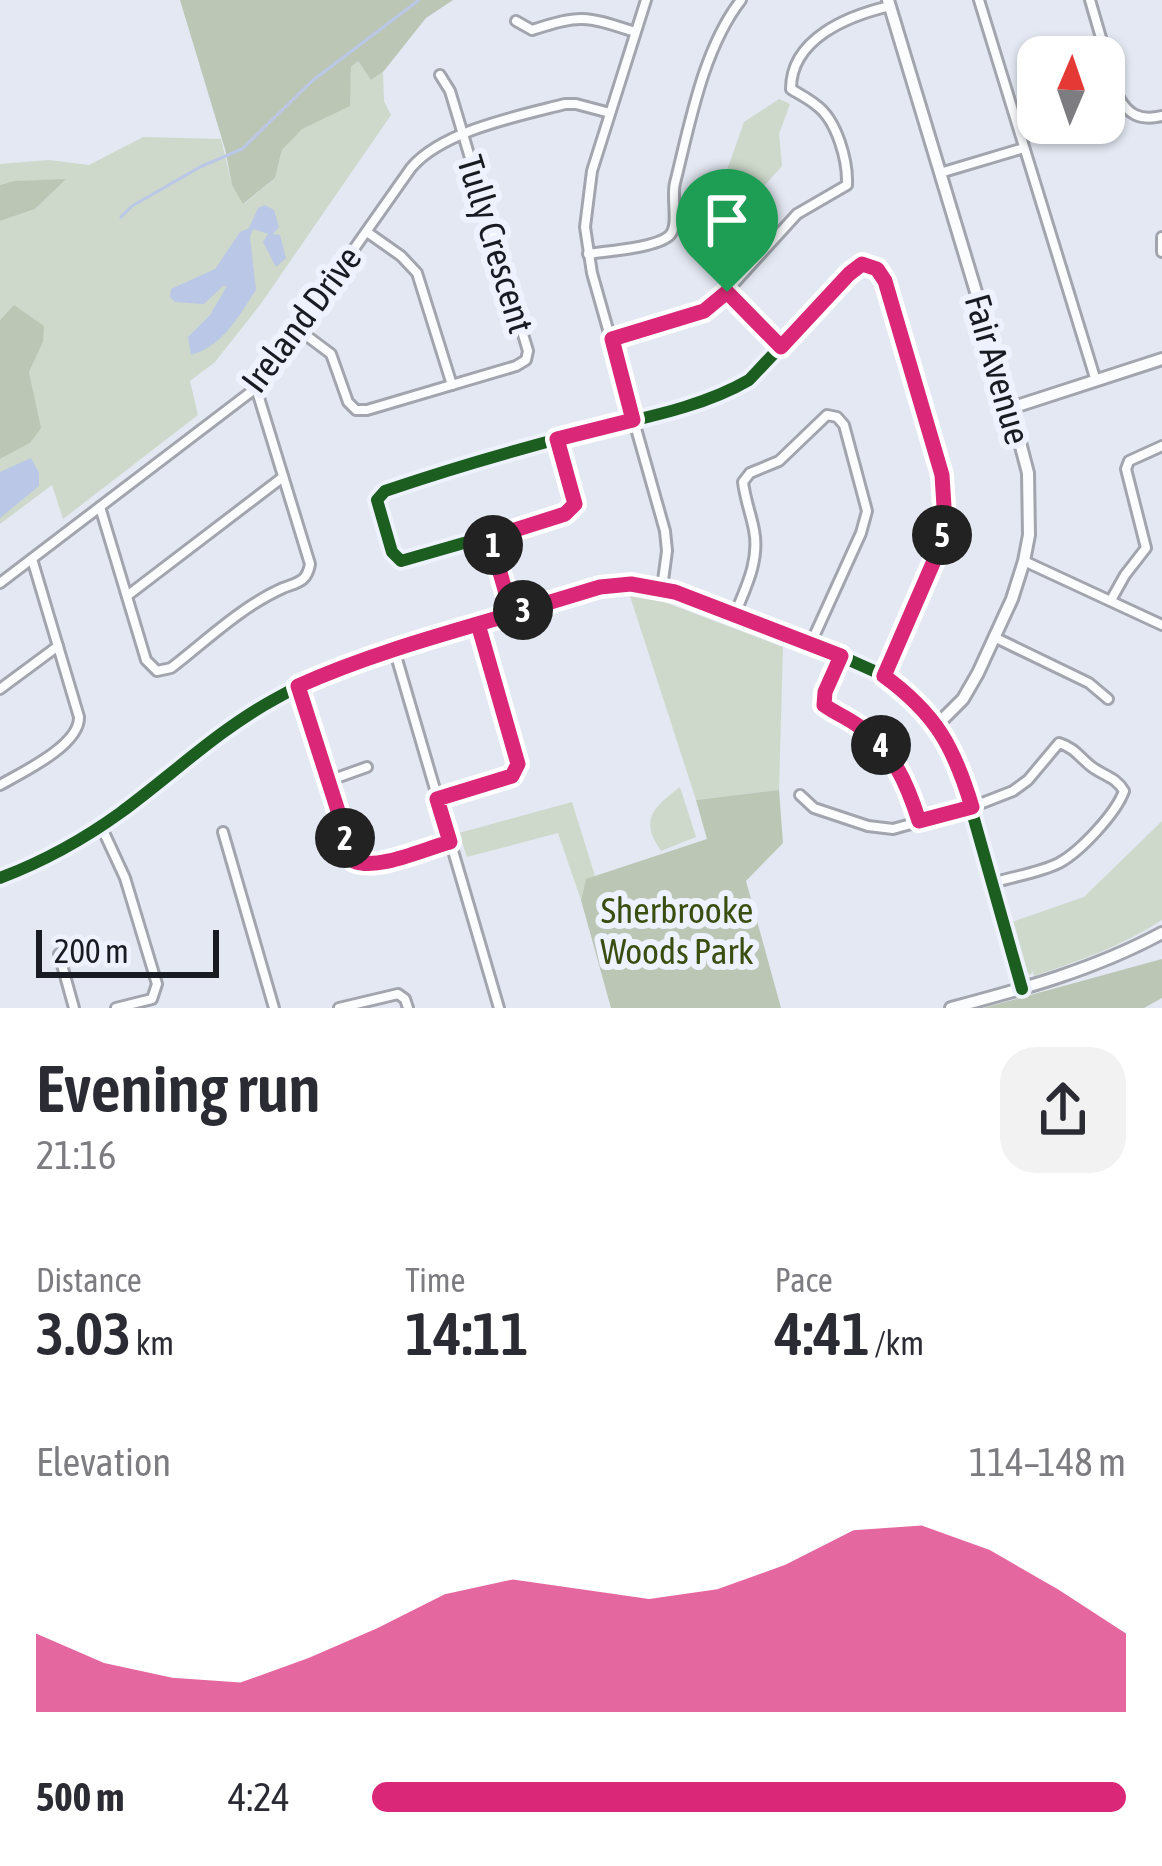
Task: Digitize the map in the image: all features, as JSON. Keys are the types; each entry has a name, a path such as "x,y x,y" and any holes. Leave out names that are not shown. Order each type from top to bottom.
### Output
{"street":[{"path":"646,0 587,192 585,227 588,254 665,531 662,588"},
{"path":"588,254 650,244 672,234 673,189 706,68 724,24 741,0"},
{"path":"979,0 1096,382"},
{"path":"1090,0 1125,109 1139,118 1162,116"},
{"path":"612,339 704,311 797,214 847,185 848,171 829,118 791,89 791,74 825,31 889,3"},
{"name":"Fair Avenue","path":"889,3 1028,473 1029,535 1012,599 963,700 937,725"},
{"path":"516,21 532,29 585,17 635,32"},
{"path":"440,75 463,134"},
{"name":"Ireland Drive","path":"0,583 256,388 419,158 438,143 565,104 610,112"},
{"name":"Tully Crescent","path":"299,329 331,354 348,402 356,410 526,360 463,134"},
{"path":"940,173 1024,148"},
{"path":"367,232 401,256 423,285 452,385"},
{"path":"1162,237 1162,252"},
{"path":"557,439 575,504 565,514 401,561 392,552 377,500 385,491 557,439 730,390 749,380 849,274 862,264 877,269 885,281 945,498 940,547 884,676"},
{"path":"727,292 781,347"},
{"path":"1012,409 1162,359"},
{"path":"100,507 152,669 171,668 263,599 303,580 310,564 256,388"},
{"path":"735,614 756,552 743,482 750,473 779,461 827,415 837,417 844,425 867,511 811,643"},
{"path":"1111,600 1146,548 1126,469 1129,461 1162,446"},
{"path":"127,596 283,477"},
{"path":"490,538 512,614"},
{"path":"0,785 78,731 79,717 32,559"},
{"path":"1024,561 1162,625"},
{"path":"0,878 100,826 214,737 298,686 394,649 600,587 631,584 662,588 811,643 884,676 911,698 937,725 958,764 1022,989"},
{"path":"437,799 512,776 518,764 478,624"},
{"path":"994,637 1089,683 1108,699"},
{"path":"0,689 58,646"},
{"path":"394,649 499,1008"},
{"path":"841,656 824,705 855,723 890,754 919,821"},
{"path":"298,686 350,854 361,865 378,863 450,842"},
{"path":"800,795 814,808 882,829 972,807 1013,791 1059,743 1118,781 1124,790 1119,803 1078,849 1058,863 993,884"},
{"path":"328,782 367,767"},
{"path":"100,826 125,878 157,984 152,999 116,1008"},
{"path":"223,832 274,1008"},
{"path":"951,1008 1104,962 1162,933"},
{"path":"59,954 74,1008"},
{"path":"339,1008 398,994 408,1008"}],"green space":[{"path":"180,0 453,0 426,18 383,72 371,80 358,61 351,67 350,106 302,129 282,150 275,178 243,204 232,185"},
{"path":"358,61 371,80 383,72 384,101 391,115 260,305 215,362 190,381 198,415 63,519 52,485 0,524 0,459 30,443 40,428 29,372 43,342 14,305 0,320 0,221 35,209 65,180 0,185 0,164 49,160 89,165 143,137 221,139 232,185 244,204 275,178 282,150 302,128 349,106 351,67"},
{"path":"779,99 790,104 779,134 782,166 702,255 679,236 683,216 714,207 744,122"},
{"path":"66,179 35,209 0,221 0,185"},
{"path":"14,305 44,326 43,342 29,372 41,428 30,443 0,459 0,320"},
{"path":"630,596 656,599 783,647 779,790 696,800"},
{"path":"680,787 696,837 661,851 651,830 652,815"},
{"name":"Sherbrooke Woods Park","path":"779,790 783,843 746,881 781,1008 611,1008 581,900 586,879 707,839 696,800"},
{"path":"572,802 595,876 586,880 581,900 558,833 467,857 459,833"},
{"path":"1162,821 1162,920 1100,952 1030,975 1012,922 1084,897"},
{"path":"1162,959 1162,998 1144,1008 983,1008"}],"water":[{"path":"265,205 274,210 279,227 273,234 280,235 286,258 276,267 263,242 268,234 253,229 256,290 221,338 191,355 188,337 210,315 227,286 204,304 175,302 171,289 215,269 240,232 249,228 258,208"},
{"path":"31,458 39,486 0,518 0,472"}],"waterway":[{"path":"121,217 200,167 242,149 312,81 419,0"}],"cycle path":[{"path":"557,439 575,504 565,514 401,561 392,552 377,500 385,491 556,439 667,412 730,390 749,380 849,274 862,264 877,270 885,281 942,475 945,522 940,547 885,676"},
{"path":"0,878 92,832 234,725 311,681 427,637 585,591 631,584 675,592 811,643 883,675 911,697 937,725 961,773 1022,989"}],"route":[{"path":"727,292 704,311 612,339 633,420 557,439 575,504 565,514 490,538 512,614 478,624 380,653 298,686 354,861 378,863 450,842 437,799 516,771 518,764 478,624 617,585 662,588 841,656 824,705 855,723 890,754 919,821 972,807 958,764 937,725 884,676 940,547 945,522 942,475 885,281 877,269 862,264 781,347 727,292"}]}
